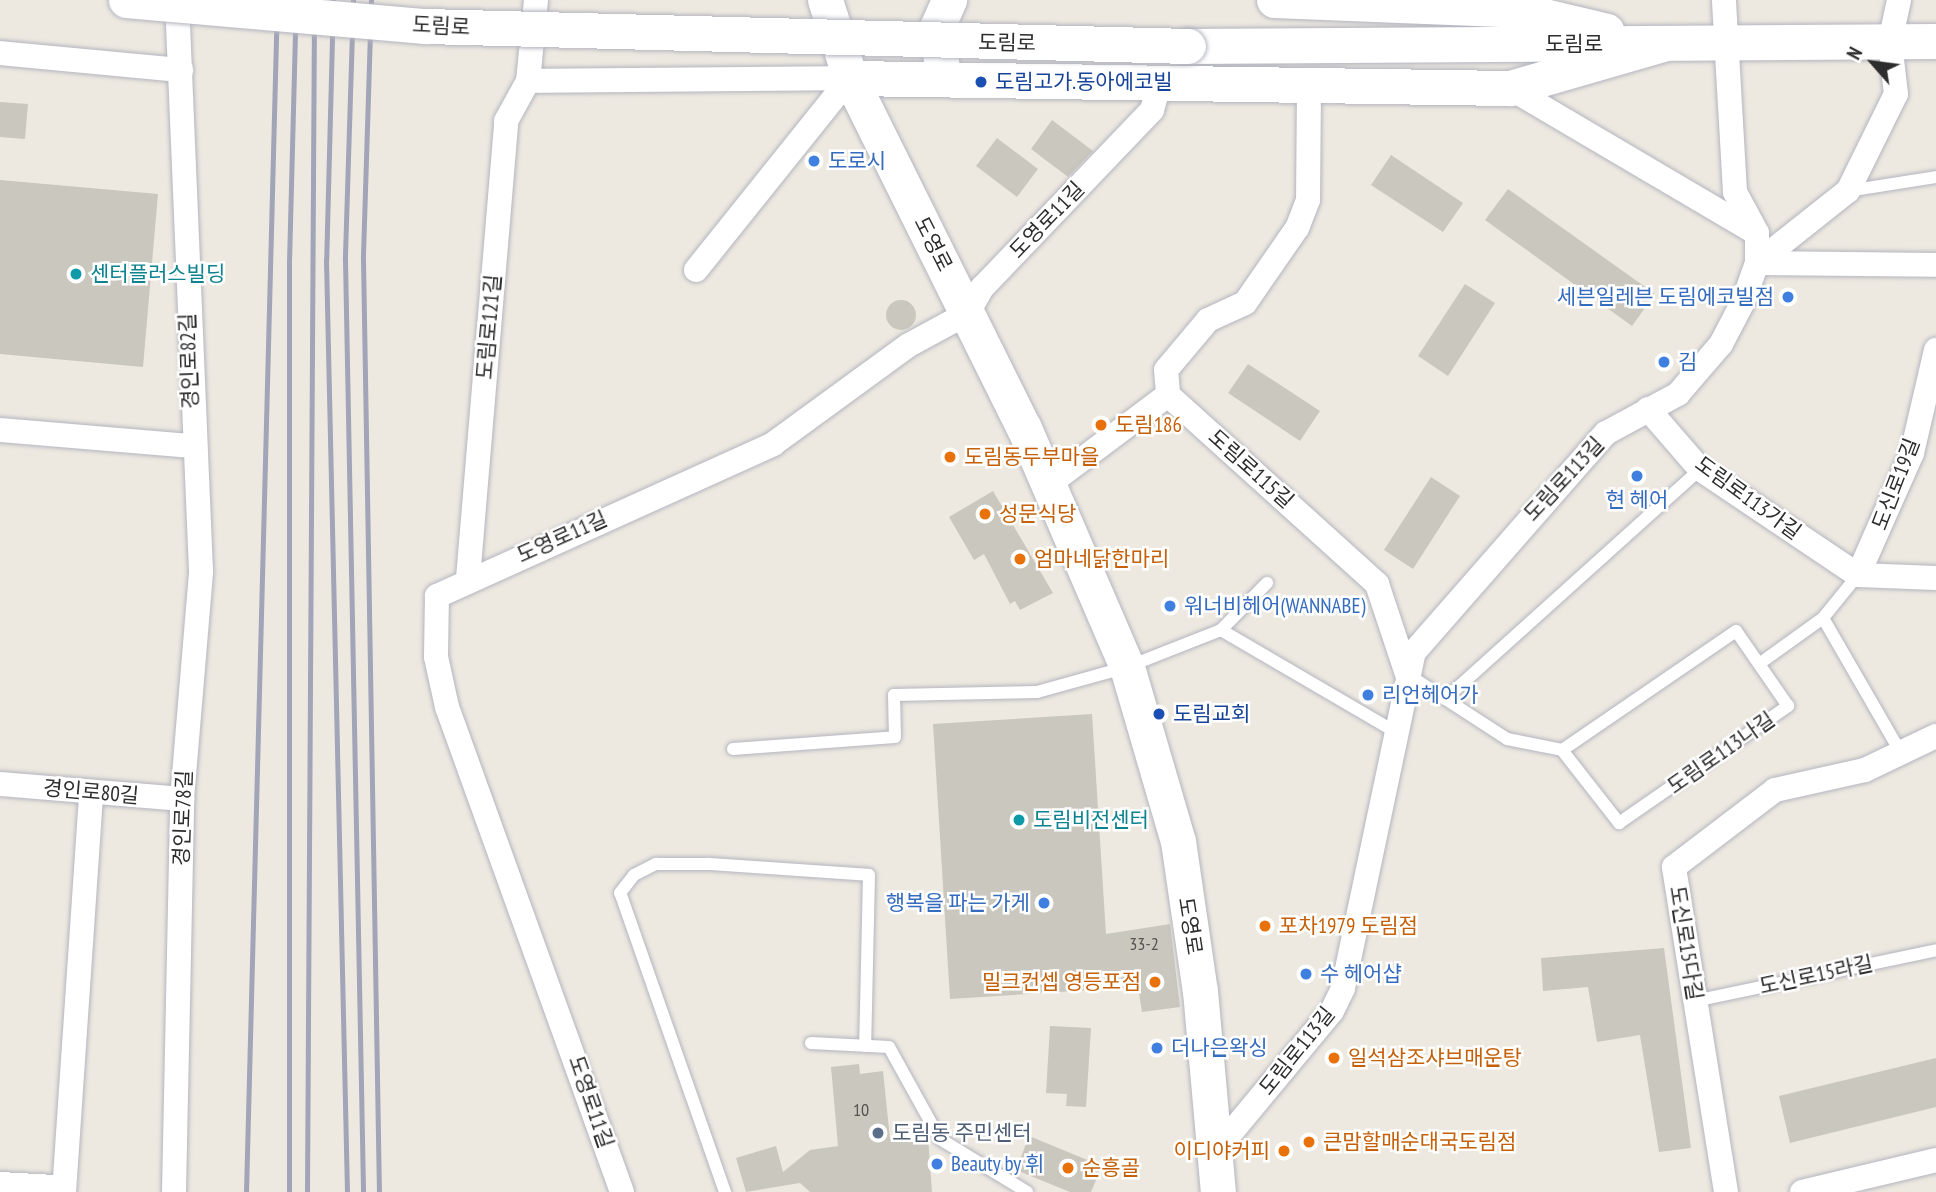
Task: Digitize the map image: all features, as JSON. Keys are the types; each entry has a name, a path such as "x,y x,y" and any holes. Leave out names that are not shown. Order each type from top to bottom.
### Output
{"main road":[{"name":"도림로","path":"126,0 425,26 1188,46 1662,44 1726,47 1936,41"},
{"name":"도영로","path":"825,0 850,78 968,313 1048,485 1127,667 1178,841 1218,1192"},
{"path":"949,0 936,51 950,80"},
{"path":"1274,0 1519,10 1662,44"},
{"path":"850,78 1309,88 1510,88 1662,44"},
{"path":"0,1189 53,1192"}],"street":[{"name":"경인로82길","path":"177,0 192,446"},
{"path":"536,0 528,81 850,78"},
{"name":"도림로113길","path":"1215,1152 1332,1011 1343,988 1394,731 1414,652 1550,491 1606,433 1678,394 1721,344 1757,263 1756,233 1735,192 1724,0"},
{"path":"1757,263 1848,191 1896,93 1890,42 1899,0"},
{"path":"0,53 181,70"},
{"path":"696,270 850,78"},
{"name":"도림로121길","path":"468,578 506,121 528,81"},
{"name":"도영로11길","path":"622,1192 447,707 436,657 438,596 468,578 773,444 909,345 968,313 982,288 1152,110 1159,85"},
{"path":"1048,485 1168,395 1166,370 1208,320 1245,303 1297,228 1308,200 1309,88"},
{"path":"1510,88 1756,233"},
{"path":"1757,263 1936,265"},
{"name":"도신로19길","path":"1858,575 1912,453 1936,350"},
{"name":"도림로115길","path":"1168,395 1377,584 1407,674"},
{"name":"도림로113가길","path":"1648,409 1700,469 1858,575"},
{"path":"0,430 192,446"},
{"name":"경인로78길","path":"174,1192 182,799 201,571 192,446"},
{"path":"1858,575 1936,578"},
{"name":"도신로15다길","path":"1726,1192 1674,867 1775,790 1865,770 1936,736"},
{"name":"경인로80길","path":"0,784 182,799"},
{"path":"64,1192 91,792"},
{"path":"1802,1192 1936,1160"}],"lane":[{"path":"1848,191 1936,177"},
{"path":"1445,699 1700,469"},
{"path":"1759,664 1823,618 1858,575"},
{"path":"733,750 895,737 894,695 1037,692 1127,667 1221,630 1267,583"},
{"path":"1823,618 1901,753"},
{"path":"1221,630 1394,731"},
{"name":"도림로113나길","path":"1736,631 1788,706 1619,823 1562,750 1736,631"},
{"path":"1407,674 1507,739 1562,750"},
{"path":"724,1192 620,893 634,875 656,864 709,864 869,875 865,1046"},
{"name":"도신로15라길","path":"1696,1001 1936,950"},
{"path":"811,1043 889,1046 940,1139 1027,1192"}],"building":[{"path":"0,102 28,104 25,139 0,137"},
{"path":"1052,120 1093,151 1068,177 1031,149"},
{"path":"997,138 1038,169 1017,197 976,166"},
{"path":"1391,155 1463,203 1443,232 1371,185"},
{"name":"센터플러스빌딩","path":"0,180 158,194 143,367 0,354"},
{"path":"1508,189 1655,294 1632,326 1485,220"},
{"path":"1465,284 1495,303 1448,376 1418,356"},
{"path":"901,300 912,304 916,315 912,326 901,330 890,326 886,315 890,304"},
{"path":"1248,364 1320,411 1300,441 1228,393"},
{"path":"1431,477 1460,496 1413,569 1384,550"},
{"path":"993,491 1053,593 1020,610 1015,601 1010,604 984,554 974,560 949,517"},
{"name":"도림비전센터","path":"1092,714 1106,934 1170,924 1180,1007 1142,1012 1138,987 950,999 933,724"},
{"path":"1664,948 1691,1148 1659,1152 1640,1035 1597,1042 1588,987 1543,991 1541,958"},
{"path":"1050,1026 1091,1028 1086,1107 1066,1106 1067,1094 1046,1093"},
{"path":"1936,1058 1936,1107 1790,1143 1779,1096"},
{"path":"859,1064 860,1074 883,1071 890,1139 928,1137 932,1192 810,1192 800,1183 746,1192 736,1158 776,1146 783,1172 810,1150 838,1146 831,1067"},
{"path":"1029,1136 1102,1166 1091,1192 1070,1192 1016,1170"}],"railway":[{"path":"246,1192 277,0"},
{"path":"289,1192 289,262 296,0"},
{"path":"307,1192 314,0"},
{"path":"333,0 326,260 347,1192"},
{"path":"353,0 345,260 363,1192"},
{"path":"371,0 363,259 379,1192"}],"place":[{"name":"도림고가.동아에코빌","path":"981,82"},
{"name":"도로시","path":"814,161"},
{"name":"센터플러스빌딩","path":"76,274"},
{"name":"세븐일레븐 도림에코빌점","path":"1788,297"},
{"name":"김","path":"1664,362"},
{"name":"도림186","path":"1101,425"},
{"name":"도림동두부마을","path":"950,457"},
{"name":"현 헤어","path":"1637,476"},
{"name":"성문식당","path":"985,514"},
{"name":"엄마네닭한마리","path":"1020,559"},
{"name":"워너비헤어(WANNABE)","path":"1170,606"},
{"name":"리언헤어가","path":"1368,695"},
{"name":"도림교회","path":"1159,714"},
{"name":"도림비전센터","path":"1019,820"},
{"name":"행복을 파는 가게","path":"1044,903"},
{"name":"포차1979 도림점","path":"1265,926"},
{"name":"수 헤어샵","path":"1306,974"},
{"name":"밀크컨셉 영등포점","path":"1155,982"},
{"name":"더나은왁싱","path":"1157,1048"},
{"name":"일석삼조샤브매운탕","path":"1334,1058"},
{"name":"도림동 주민센터","path":"878,1133"},
{"name":"큰맘할매순대국도림점","path":"1309,1142"},
{"name":"이디야커피","path":"1284,1151"},
{"name":"Beauty by 휘","path":"937,1164"},
{"name":"순흥골","path":"1068,1168"}]}
